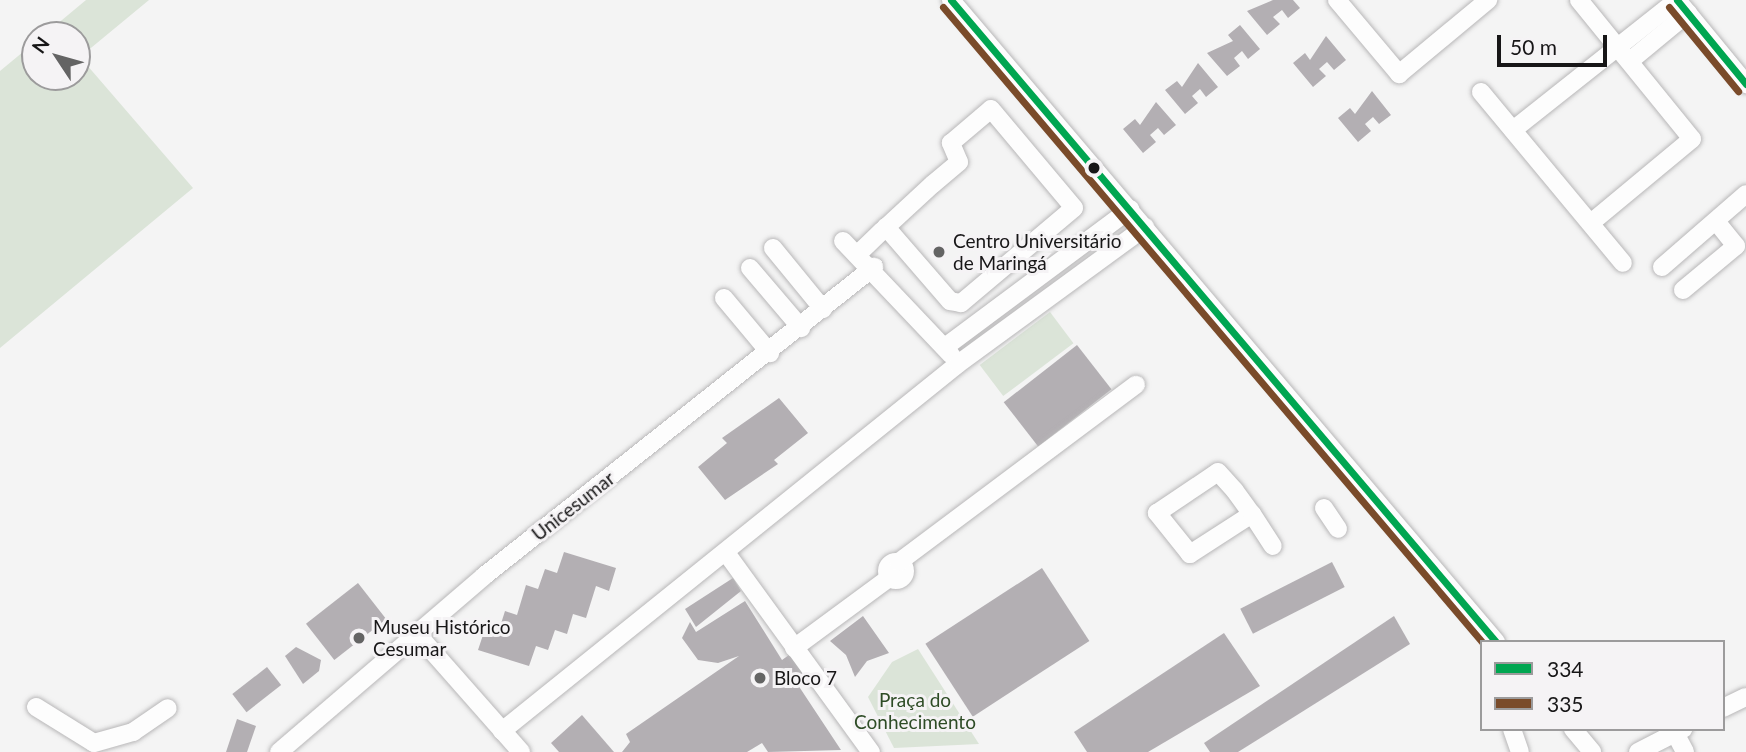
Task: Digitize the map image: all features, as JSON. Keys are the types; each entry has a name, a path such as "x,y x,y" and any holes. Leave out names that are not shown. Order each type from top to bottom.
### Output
{"street":[{"path":"951,0 1494,640"},
{"path":"1337,0 1399,74 1488,0"},
{"path":"1579,0 1625,53 1691,142 1591,223"},
{"path":"1513,130 1625,53 1681,4 1746,84"},
{"path":"1481,92 1623,263"},
{"path":"859,253 886,227 959,162 951,143 991,109 1074,208 961,303 950,301 886,227"},
{"path":"1662,267 1746,194"},
{"path":"945,347 1130,209"},
{"path":"1684,290 1736,246 1716,220"},
{"path":"502,731 727,554 957,364 1145,227"},
{"path":"844,241 874,268 957,364"},
{"path":"773,248 823,309"},
{"path":"1059,264 1072,281"},
{"path":"750,268 801,328"},
{"name":"Unicesumar","path":"279,752 418,635 874,268"},
{"path":"724,298 770,353"},
{"path":"794,648 889,578 904,576 899,562 1136,385"},
{"path":"1252,514 1190,554 1157,513 1218,472 1252,514 1273,546"},
{"path":"1324,508 1338,529"},
{"path":"727,554 871,752"},
{"path":"418,635 521,752"},
{"path":"1725,707 1746,697"},
{"path":"36,707 94,743 133,732 168,708"},
{"path":"1513,731 1520,752"},
{"path":"1575,731 1592,752"},
{"path":"1638,752 1679,731 1685,752"}],"green space":[{"path":"86,0 149,0 91,48 91,21 61,21"},
{"path":"21,54 21,91 91,91 91,70 193,188 0,348 0,71"},
{"path":"1050,312 1073,343 1003,396 980,365"},
{"name":"Praça do Conhecimento","path":"918,649 979,744 894,748 868,697 892,662"}],"building":[{"path":"1273,0 1293,0 1300,8 1288,18 1282,10 1273,17 1280,24 1267,35 1247,11"},
{"path":"1240,25 1260,49 1248,59 1242,51 1234,58 1240,66 1227,76 1207,53 1233,41 1228,35"},
{"path":"1326,36 1346,60 1334,70 1327,62 1319,69 1326,76 1313,87 1293,63 1305,53 1310,60"},
{"path":"1198,63 1218,87 1206,97 1200,89 1192,96 1198,103 1185,114 1165,90 1177,81 1182,87"},
{"path":"1372,91 1391,115 1379,124 1373,117 1365,124 1371,131 1358,142 1338,118 1350,108 1355,114"},
{"path":"1156,102 1176,125 1164,135 1158,128 1150,135 1156,142 1143,153 1123,129 1135,119 1140,125"},
{"path":"1077,345 1111,389 1038,446 1004,402"},
{"path":"779,398 808,433 774,460 778,464 725,500 698,467 727,443 722,438"},
{"path":"564,552 616,568 609,591 596,586 586,618 573,614 567,634 555,630 548,650 536,646 529,666 478,650 485,629 498,633 505,611 517,615 526,585 538,589 545,569 557,573"},
{"path":"1332,562 1345,587 1253,634 1240,609"},
{"path":"1042,568 1089,641 973,717 925,644"},
{"path":"733,578 741,591 696,627 685,609"},
{"path":"358,583 386,619 334,660 306,624"},
{"name":"Bloco 7","path":"745,601 782,660 789,655 809,675 798,685 841,750 768,752 762,743 747,752 622,752 630,742 626,734 739,656 718,663 698,660 682,638 690,622 696,632"},
{"path":"863,616 889,653 867,661 855,677 846,655 830,641"},
{"path":"1394,616 1410,644 1238,752 1210,752 1204,743"},
{"path":"1224,633 1260,686 1148,752 1087,752 1074,732"},
{"path":"296,647 321,660 319,671 303,684 285,656"},
{"path":"267,667 281,685 246,712 232,694"},
{"path":"582,715 614,752 559,752 551,743"},
{"path":"237,719 256,726 247,752 226,752"}],"transit line":[{"name":"334","path":"951,0 1494,640"},
{"name":"334","path":"1677,0 1746,84"},
{"name":"335","path":"943,7 1480,640"},
{"name":"335","path":"1669,7 1738,91"}],"place":[{"name":"Centro Universitário de Maringá","path":"939,252"},
{"name":"Museu Histórico Cesumar","path":"359,638"},
{"name":"Bloco 7","path":"760,678"}]}
